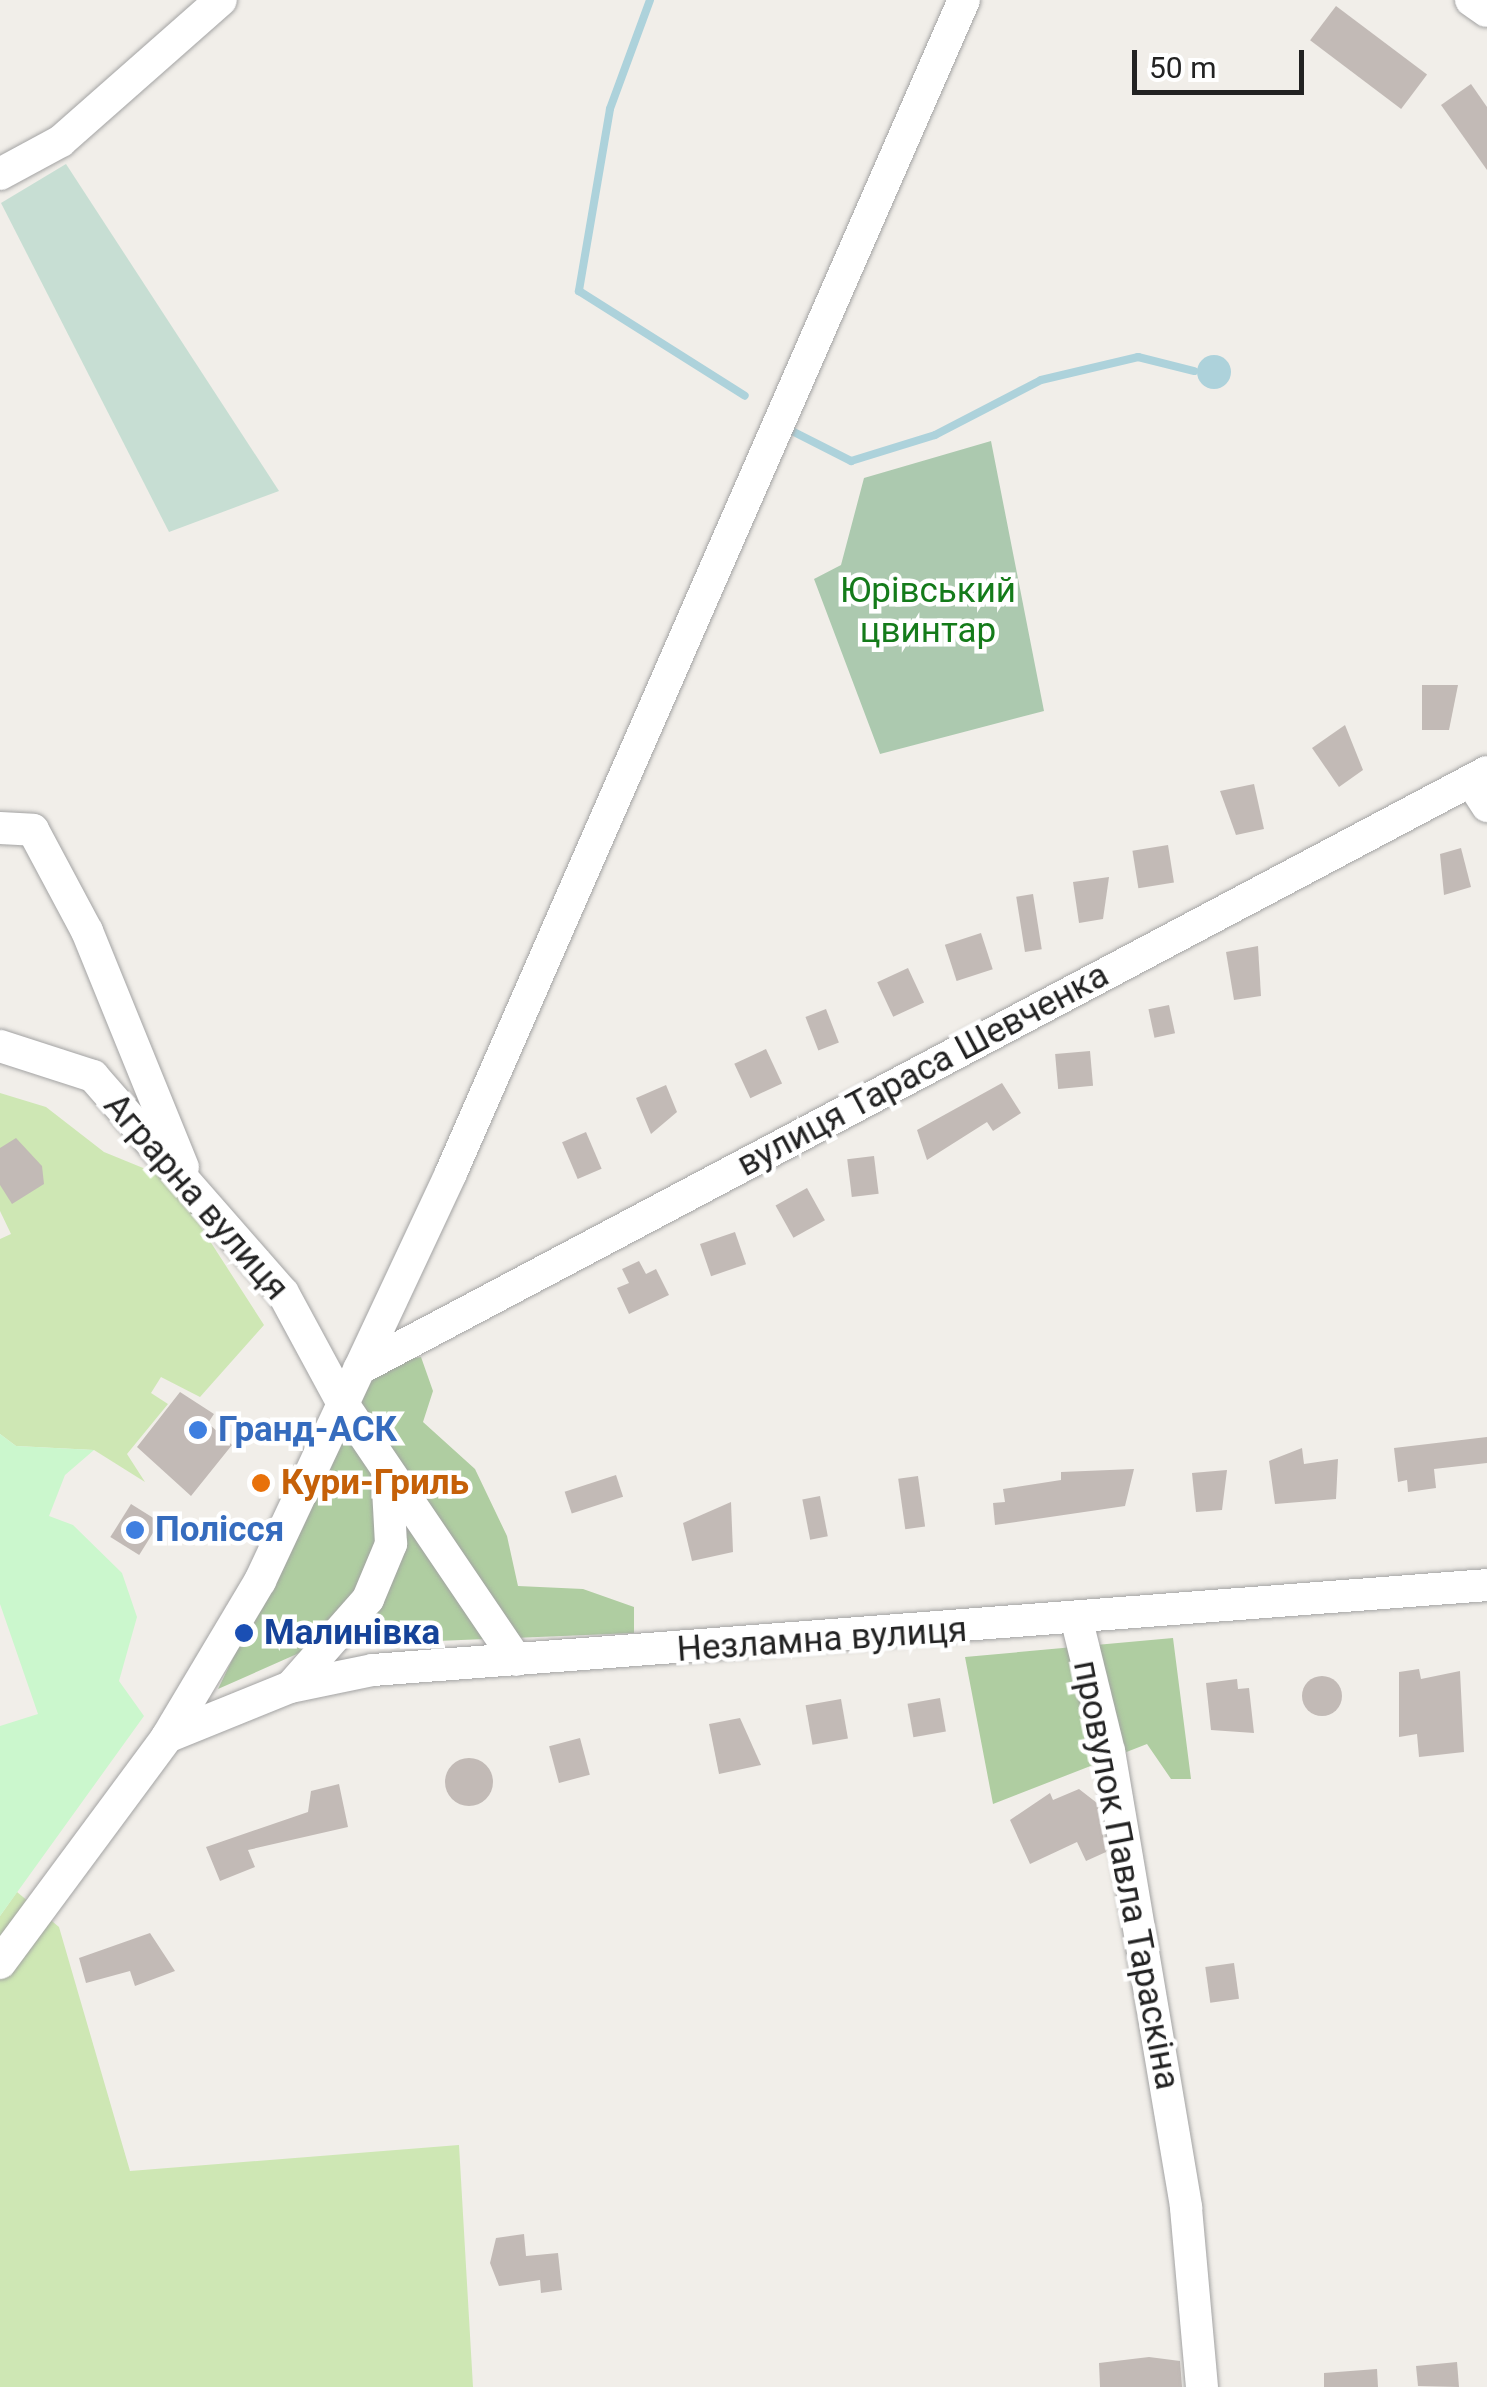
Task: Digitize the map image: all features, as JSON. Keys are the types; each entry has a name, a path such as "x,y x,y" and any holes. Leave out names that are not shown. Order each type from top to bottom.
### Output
{"street":[{"path":"0,174 61,141 221,0"},
{"path":"0,1962 167,1737 260,1581 415,1250 964,0"},
{"path":"1470,0 1487,11"},
{"name":"вулиця Тараса Шевченка","path":"360,1369 1482,786"},
{"path":"0,828 33,830 86,931 192,1190"},
{"name":"Аграрна вулиця","path":"0,1046 92,1076 283,1293 343,1404 516,1660"},
{"path":"290,1687 368,1599 391,1544 387,1471"},
{"name":"Незламна вулиця","path":"167,1737 290,1687 516,1660 1077,1621 1487,1585"},
{"name":"провулок Павла Тараскіна","path":"1077,1621 1110,1751 1173,2129 1202,2387"}],"green space":[{"path":"66,164 279,491 169,532 1,203"},
{"name":"Юрівський цвинтар","path":"991,441 1044,711 880,754 814,579 841,565 864,478"},
{"path":"0,1093 46,1107 104,1152 170,1179 264,1325 200,1397 161,1377 151,1393 168,1404 127,1454 145,1482 94,1450 16,1446 0,1434 0,1239 11,1234 0,1211"},
{"path":"421,1357 433,1391 423,1422 475,1469 507,1536 518,1586 583,1589 634,1607 634,1633 315,1646 218,1689 376,1364"},
{"path":"0,1434 16,1446 94,1450 65,1475 49,1516 73,1525 122,1573 137,1617 119,1681 144,1716 0,1916 0,1726 38,1714 0,1604"},
{"path":"1173,1638 1191,1779 1171,1779 1147,1744 993,1804 965,1657"},
{"path":"17,1892 59,1927 130,2171 459,2145 473,2387 0,2387 0,1916"}],"water":[{"path":"1214,355 1226,360 1231,372 1226,384 1214,389 1202,384 1197,372 1202,360"}],"building":[{"path":"1336,6 1427,75 1401,109 1310,40"},
{"path":"1471,84 1487,107 1487,170 1441,105"},
{"path":"1422,685 1458,685 1449,730 1422,730"},
{"path":"1345,725 1363,770 1339,787 1312,748"},
{"path":"1254,784 1264,829 1236,835 1220,791"},
{"path":"1168,845 1174,883 1138,888 1132,851"},
{"path":"1461,848 1471,887 1444,895 1440,854"},
{"path":"1109,877 1103,919 1079,923 1073,882"},
{"path":"1033,894 1042,949 1025,952 1016,897"},
{"path":"981,933 993,969 957,981 945,945"},
{"path":"1258,946 1261,996 1234,1000 1226,952"},
{"path":"908,968 924,1002 893,1017 877,982"},
{"path":"1169,1005 1175,1033 1154,1038 1148,1009"},
{"path":"826,1009 839,1043 818,1050 805,1017"},
{"path":"766,1049 782,1083 750,1098 734,1064"},
{"path":"1090,1051 1093,1086 1058,1089 1055,1054"},
{"path":"1002,1083 1021,1113 993,1131 987,1122 927,1160 917,1130"},
{"path":"666,1085 677,1112 651,1134 636,1098"},
{"path":"586,1132 602,1169 578,1179 562,1142"},
{"path":"16,1138 42,1166 44,1184 12,1204 0,1185 0,1148"},
{"path":"874,1156 879,1194 852,1197 847,1159"},
{"path":"807,1188 825,1220 793,1238 776,1205"},
{"path":"735,1232 746,1264 711,1276 700,1244"},
{"path":"639,1261 646,1274 656,1269 669,1295 629,1314 617,1288 629,1283 622,1269"},
{"path":"180,1392 214,1414 208,1423 232,1445 191,1496 137,1447"},
{"path":"1487,1437 1487,1463 1434,1469 1436,1488 1408,1492 1407,1480 1398,1482 1394,1448"},
{"path":"1302,1448 1304,1464 1338,1459 1336,1499 1275,1504 1269,1461"},
{"path":"1134,1469 1125,1506 995,1525 993,1503 1005,1502 1003,1489 1061,1480 1061,1472"},
{"path":"1227,1470 1222,1510 1196,1512 1192,1473"},
{"path":"616,1475 623,1497 572,1514 565,1492"},
{"path":"918,1476 925,1527 905,1529 898,1479"},
{"path":"820,1496 828,1536 810,1540 802,1499"},
{"path":"731,1502 733,1552 692,1561 683,1523"},
{"name":"Полісся","path":"131,1504 160,1522 139,1555 110,1537"},
{"path":"1419,1669 1421,1679 1460,1671 1464,1752 1419,1757 1417,1734 1399,1737 1399,1672"},
{"path":"1322,1676 1336,1682 1342,1696 1336,1710 1322,1716 1308,1710 1302,1696 1308,1682"},
{"path":"1237,1679 1238,1689 1249,1688 1254,1733 1211,1730 1206,1683"},
{"path":"940,1698 946,1731 913,1737 908,1704"},
{"path":"841,1699 848,1738 812,1745 806,1705"},
{"path":"740,1718 761,1765 719,1774 709,1724"},
{"path":"580,1738 590,1775 559,1783 549,1746"},
{"path":"469,1758 486,1765 493,1782 486,1799 469,1806 452,1799 445,1782 452,1765"},
{"path":"339,1784 348,1827 248,1850 255,1867 220,1881 206,1847 308,1812 311,1791"},
{"path":"1079,1789 1097,1803 1106,1852 1086,1861 1077,1842 1030,1864 1010,1820 1050,1793 1053,1800"},
{"path":"150,1933 175,1971 135,1986 130,1971 86,1983 79,1958"},
{"path":"1234,1963 1239,1999 1210,2003 1205,1967"},
{"path":"524,2234 526,2256 558,2253 562,2290 541,2293 540,2280 499,2286 490,2263 496,2238"},
{"path":"1149,2357 1180,2361 1182,2387 1100,2387 1099,2363"},
{"path":"1457,2362 1459,2387 1418,2386 1416,2366"},
{"path":"1377,2369 1378,2387 1324,2387 1324,2373"}],"waterway":[{"path":"650,0 610,109 579,291 745,396"},
{"path":"788,429 851,461 935,435 1041,380 1138,357 1194,371"}],"place":[{"name":"Гранд-АСК","path":"198,1430"},
{"name":"Кури-Гриль","path":"261,1483"},
{"name":"Полісся","path":"135,1530"},
{"name":"Малинівка","path":"244,1633"}]}
